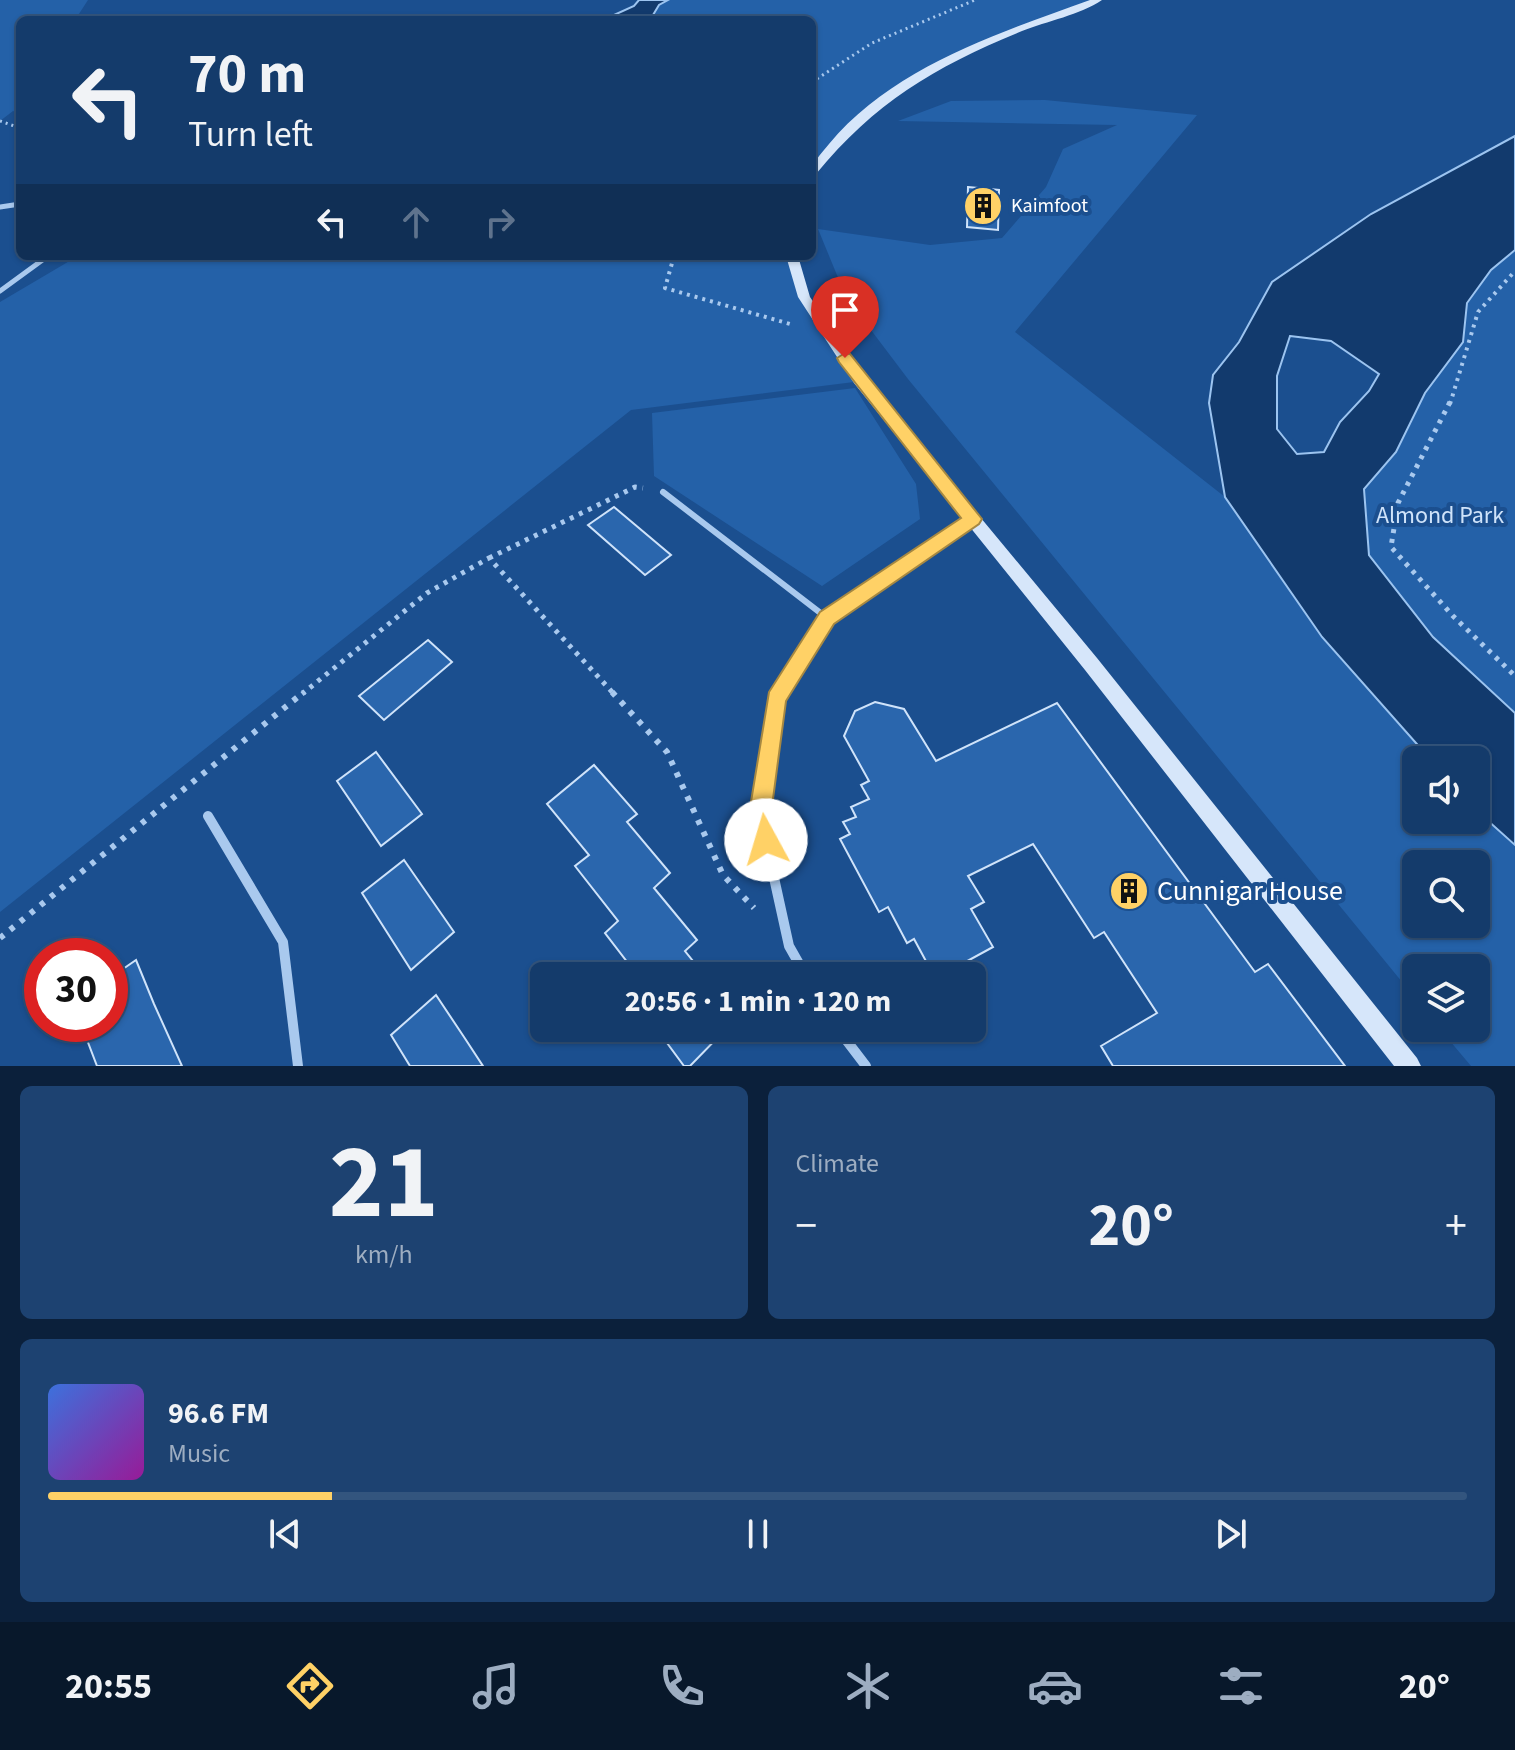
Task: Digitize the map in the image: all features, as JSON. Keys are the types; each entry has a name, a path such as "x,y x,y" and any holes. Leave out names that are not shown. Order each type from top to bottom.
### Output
{"main road":[{"path":"816,166 831,145 856,122 916,76 1001,37 1098,0"},
{"path":"793,260 804,297 859,380 1091,664 1409,1066"}],"street":[{"path":"798,962 789,946 760,814 776,699 827,618 973,519"},
{"path":"208,816 283,942 298,1066"},
{"path":"848,1042 866,1066"}],"lane":[{"path":"0,291 43,260"},
{"path":"663,492 827,618"}],"path":[{"path":"816,79 872,43 975,0"},
{"path":"673,260 665,288 830,336"},
{"path":"1515,271 1478,312 1449,406 1398,503 1391,547 1453,616 1515,676"},
{"path":"0,938 427,593 489,558 635,487 663,492"},
{"path":"489,558 667,752 723,875 789,946"}],"green space":[{"path":"0,0 88,0 78,16 16,16 16,112 13,111 0,121"},
{"path":"668,0 1098,0 948,59 831,145 816,166 816,16 652,16 659,5"},
{"path":"1045,100 1197,115 1015,332 1225,497 1322,637 1419,746 1402,746 1402,834 1490,834 1490,821 1515,842 1515,1066 1471,1066 1451,1042 1490,1042 1490,954 1402,954 1402,982 908,379 846,297 818,229 930,245 1002,238 1046,187 1063,149 1117,125 898,121 951,101"},
{"name":"Almond Park","path":"1515,250 1515,713 1433,637 1369,555 1364,489 1396,452 1425,393 1463,342 1467,304 1491,270"},
{"path":"71,260 793,260 804,297 854,382 631,410 0,912 0,302"},
{"path":"855,388 916,484 920,519 822,586 654,476 652,413"}],"shaded area":[{"path":"639,0 668,0 659,5 652,16 612,16 634,6"},
{"path":"1515,136 1515,250 1491,270 1467,303 1463,342 1425,393 1396,452 1364,489 1369,555 1433,637 1515,713 1515,845 1490,823 1490,746 1419,746 1322,637 1225,497 1209,403 1213,375 1239,342 1272,282 1371,214","holes":["1290,336 1331,341 1379,374 1369,391 1340,422 1324,452 1297,454 1277,429 1277,376"]}],"building":[{"path":"968,187 999,190 998,230 967,227"},
{"path":"614,507 671,555 645,575 588,525"},
{"path":"428,640 452,662 384,720 359,696"},
{"name":"Cunnigar House","path":"875,702 904,709 936,761 1057,703 1255,972 1268,964 1345,1066 1113,1066 1101,1046 1157,1013 1104,932 1094,938 1033,844 968,876 984,902 971,909 993,947 966,962 926,962 914,939 907,943 888,907 879,912 840,839 850,834 843,822 856,817 851,807 869,799 861,785 869,781 844,736 855,711"},
{"path":"376,752 422,814 381,846 337,781"},
{"path":"594,765 637,814 627,822 670,873 654,888 697,940 685,951 694,962 627,962 605,933 618,921 575,866 589,855 547,804"},
{"path":"404,860 454,932 411,970 362,893"},
{"path":"136,960 182,1066 97,1066 88,1042 128,1042 128,966"},
{"path":"436,995 483,1066 410,1066 391,1035"},
{"path":"666,1042 713,1042 690,1066 684,1066"}],"place":[{"name":"Kaimfoot","path":"983,206"},
{"name":"Cunnigar House","path":"1129,891"}],"route":[{"path":"766,840 760,814 776,699 827,618 973,519 859,380 845,358"}]}
